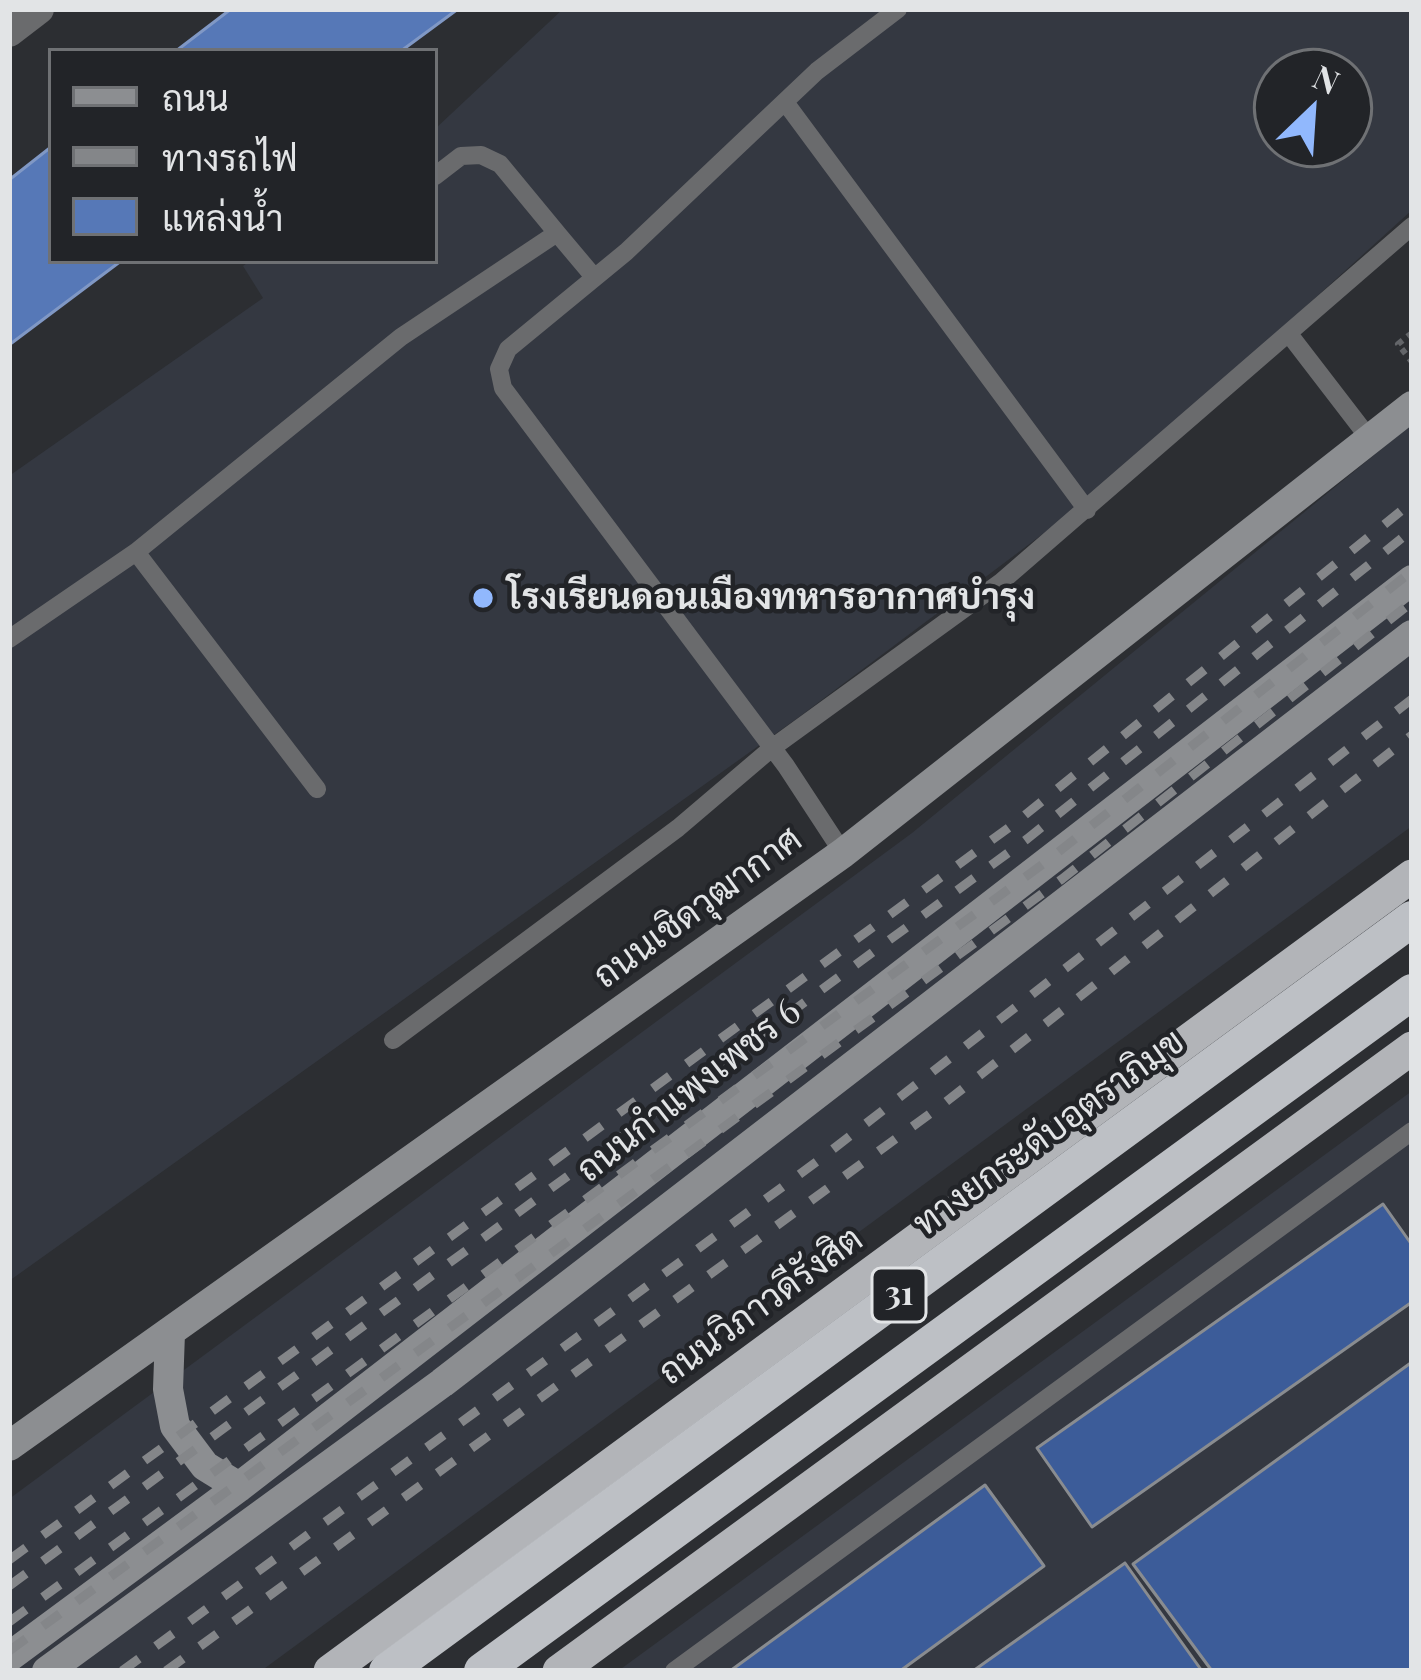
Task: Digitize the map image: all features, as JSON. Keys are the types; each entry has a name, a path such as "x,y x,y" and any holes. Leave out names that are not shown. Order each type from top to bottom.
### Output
{"highway":[{"name":"ถนนวิภาวดีรังสิต","path":"330,1671 1412,876"},
{"name":"ทางยกระดับอุตราภิมุข","path":"387,1671 1412,919"},
{"name":"31","path":"482,1671 1412,992"},
{"path":"559,1671 1412,1048"}],"main road":[{"name":"ถนนเชิดวุฒากาศ","path":"9,1446 170,1333 836,840 1364,432 1412,406"},
{"name":"ถนนกำแพงเพชร 6","path":"9,1657 239,1487 1412,580"},
{"path":"47,1671 442,1384 1412,634"},
{"path":"170,1333 167,1389 175,1426 205,1466 239,1487"}],"street":[{"path":"9,32 40,9"}],"lane":[{"path":"836,840 786,766 503,388 499,369 508,349 785,102 898,9"},
{"path":"785,102 1087,510"},
{"path":"438,174 461,156 482,155 500,164 594,277"},
{"path":"393,1040 678,828 772,748 1001,582 1412,226"},
{"path":"9,639 136,552 401,337 557,233"},
{"path":"1289,334 1364,432"},
{"path":"136,552 317,788"},
{"path":"674,1671 1412,1131"}],"path":[{"path":"1412,333 1398,344 1412,362"}],"shaded area":[{"name":"โรงเรียนดอนเมืองทหารอากาศบำรุง","path":"563,9 1412,9 1412,210 1116,479 799,717 9,1281 9,476 263,298 246,264 438,264 438,126"},
{"path":"1412,424 1412,826 261,1671 9,1671 9,1499 912,833"},
{"path":"1412,1091 1412,1671 618,1671"}],"water":[{"path":"231,9 458,9 405,48 180,48"},
{"path":"48,149 48,264 117,264 9,345 9,180"}],"building":[{"path":"1383,1204 1412,1245 1412,1302 1092,1527 1037,1448"},
{"path":"1412,1362 1412,1671 1212,1671 1133,1564"},
{"path":"985,1485 1044,1566 900,1671 730,1671"},
{"path":"1125,1563 1202,1671 973,1671"}],"railway":[{"path":"9,1560 1015,823 1412,502"},
{"path":"9,1586 1027,839 1412,530"},
{"path":"9,1622 1047,861 1412,571"},
{"path":"9,1651 1062,879 1412,602"},
{"path":"122,1671 819,1160 1412,699"},
{"path":"166,1671 942,1105 1412,735"}],"place":[{"name":"โรงเรียนดอนเมืองทหารอากาศบำรุง","path":"483,598"}]}
